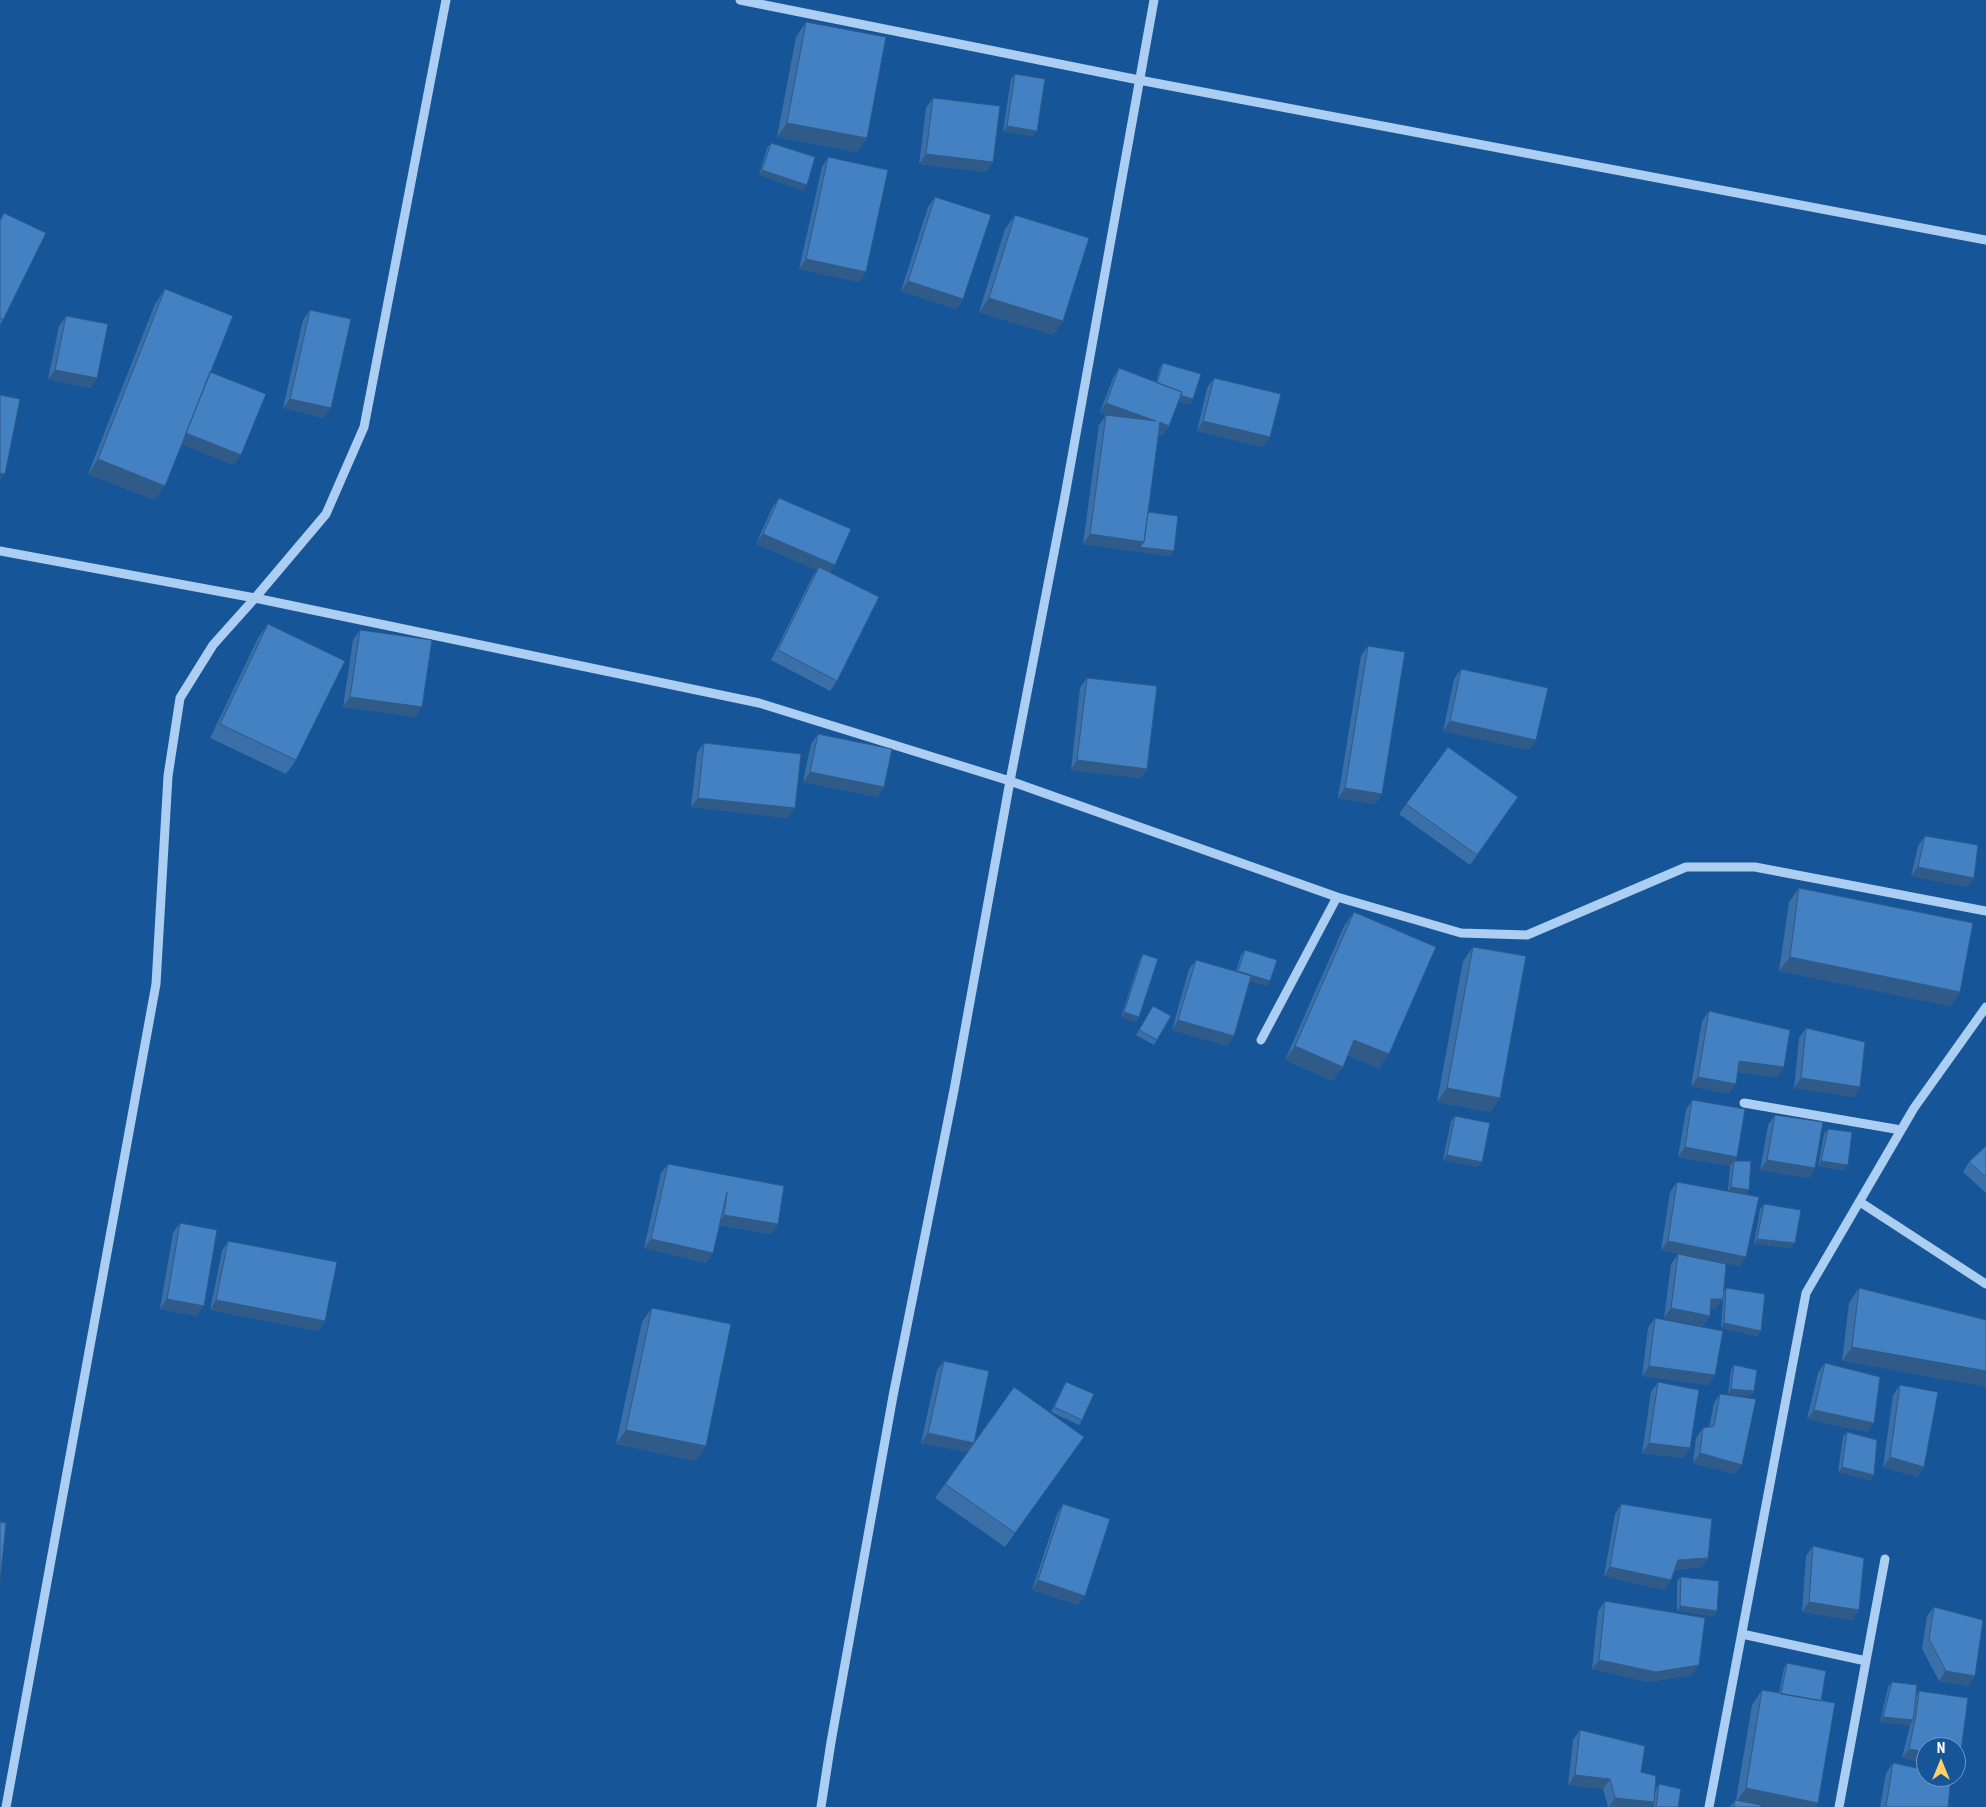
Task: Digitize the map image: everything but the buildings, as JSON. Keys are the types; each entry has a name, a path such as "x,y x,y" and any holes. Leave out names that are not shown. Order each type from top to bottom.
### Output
{"street":[{"path":"6,1807 156,984 168,776 180,698 213,645 326,514 364,427 446,0"},
{"path":"740,0 1140,80 1986,240"},
{"path":"821,1807 891,1406 954,1090 1010,781 1064,501 1154,0"},
{"path":"0,551 255,598 759,703 1010,781 1337,897 1460,933 1527,935 1686,868 1755,868 1986,911"},
{"path":"1261,1040 1337,897"},
{"path":"1709,1807 1806,1293 1914,1108 1986,1007"},
{"path":"1744,1103 1901,1130"},
{"path":"1860,1202 1986,1284"},
{"path":"1839,1807 1885,1559"},
{"path":"1742,1634 1866,1661"}]}
